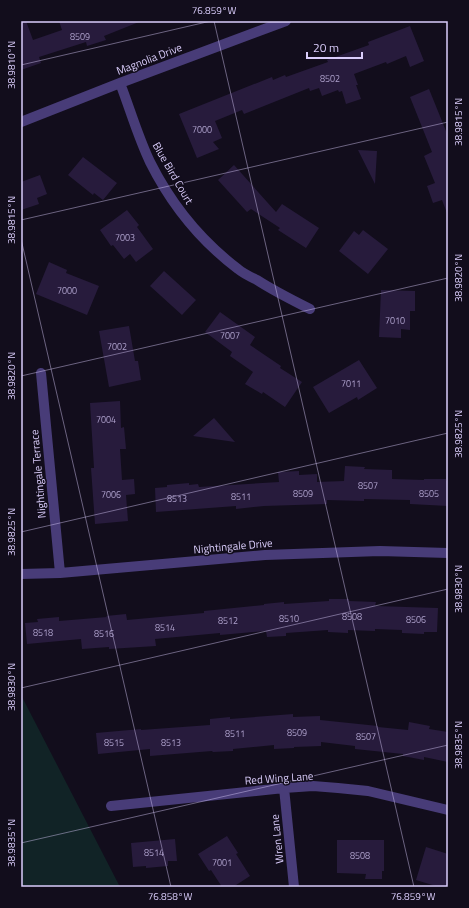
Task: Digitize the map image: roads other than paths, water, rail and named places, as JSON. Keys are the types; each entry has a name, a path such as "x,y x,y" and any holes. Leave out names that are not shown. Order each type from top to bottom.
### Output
{"street":[{"name":"Magnolia Drive","path":"21,122 286,21"},
{"name":"Blue Bird Court","path":"120,83 150,162 179,211 216,251 239,270 279,294 310,309"},
{"name":"Nightingale Terrace","path":"41,373 60,572"},
{"name":"Nightingale Drive","path":"21,574 265,555 380,551 448,553"},
{"name":"Red Wing Lane","path":"111,806 313,786 368,791 448,810"},
{"name":"Wren Lane","path":"284,788 294,887"}]}
